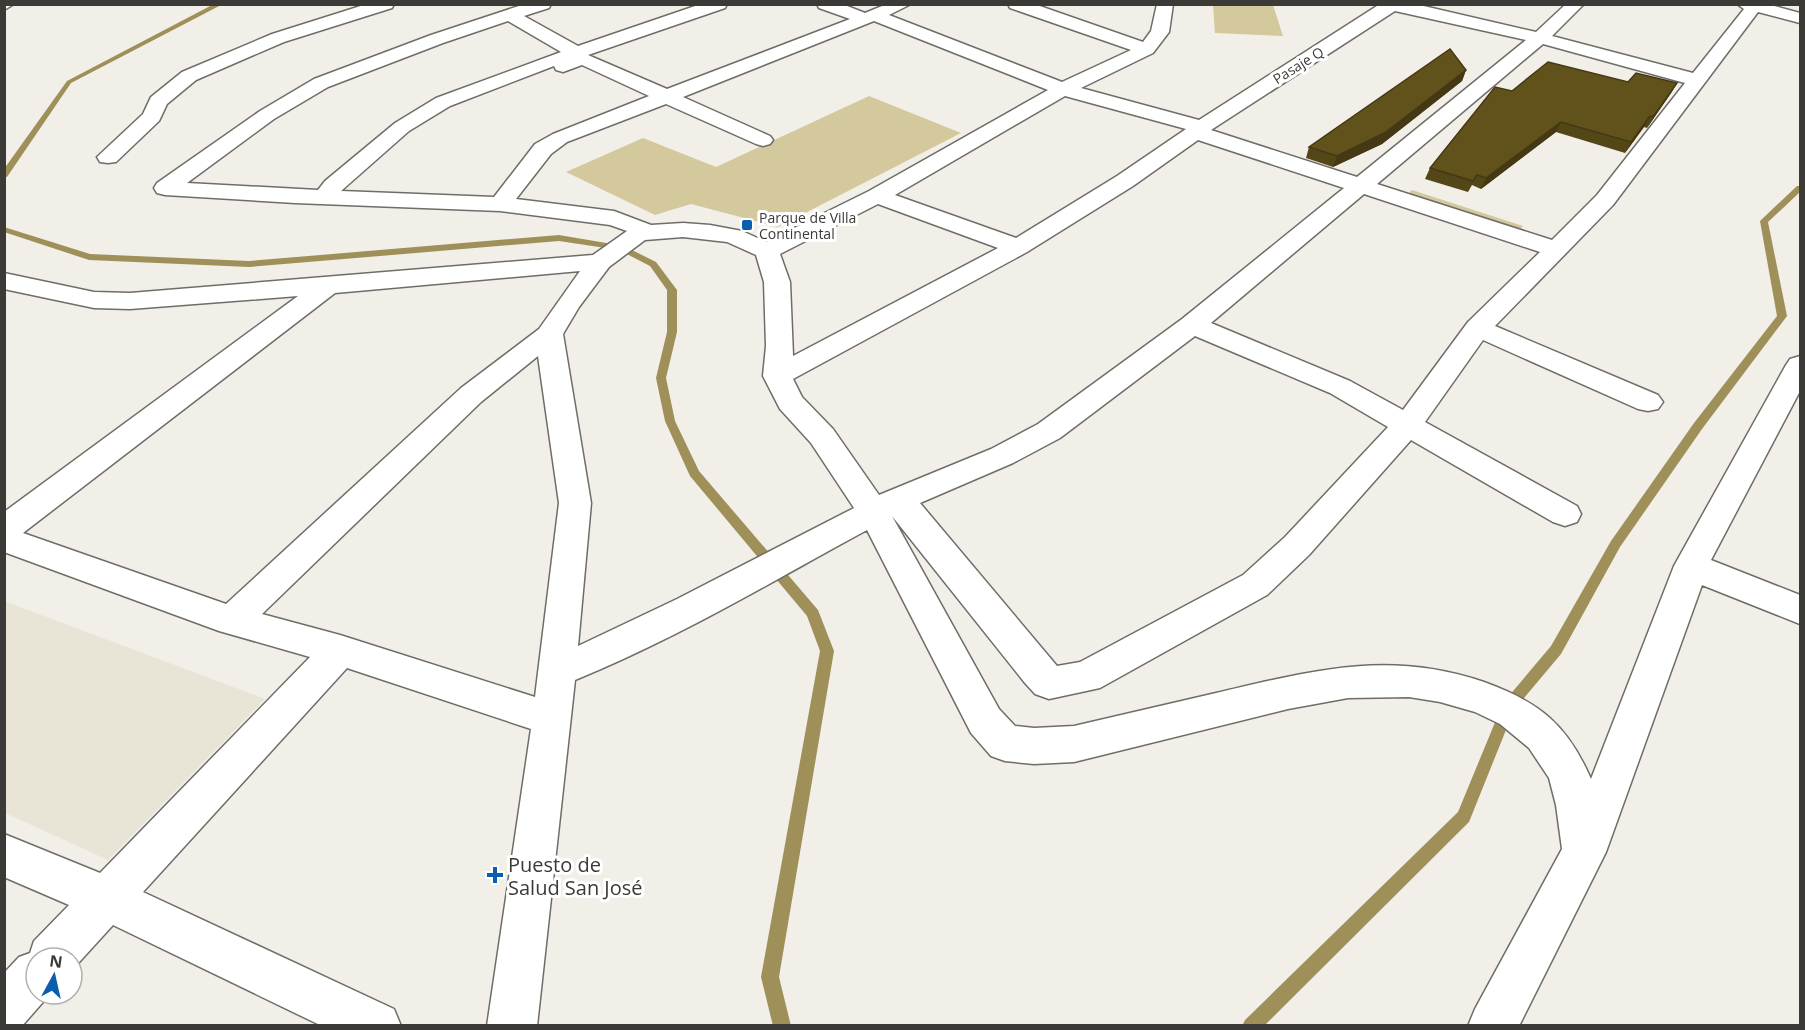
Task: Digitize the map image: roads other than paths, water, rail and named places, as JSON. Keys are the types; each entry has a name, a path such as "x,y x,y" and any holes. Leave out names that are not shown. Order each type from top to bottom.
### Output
{"street":[{"path":"108,157 152,117 158,101 189,76 278,38 386,4"},
{"path":"543,4 511,11 321,84 267,115 165,188 500,204 614,218 641,228 638,235"},
{"path":"825,4 880,11 1063,89 1203,126 1564,241"},
{"path":"1016,4 1147,49"},
{"path":"767,251 877,196 1063,89 1147,49 1160,32 1165,4"},
{"path":"558,670 594,656 690,609 876,510 1002,456 1049,431 1192,325 1539,38 1576,4"},
{"path":"1392,5 1476,22 1695,80"},
{"name":"Pasaje Q","path":"777,376 1018,247 1125,182 1203,126 1392,5"},
{"path":"876,510 1049,683 1086,677 1165,636 1255,585 1297,546 1408,424 1478,328 1605,200 1752,5 1800,18"},
{"path":"325,196 333,186 402,127 446,100 721,7"},
{"path":"511,11 579,55 763,141"},
{"path":"500,204 543,149 561,138 880,11"},
{"path":"877,196 1018,247"},
{"path":"232,621 471,395 549,334 567,305 600,262 638,235 682,230 710,232 733,236 767,251 777,282 780,346 777,376 790,402 822,436 876,510 985,721 1005,743 1034,746 1074,744 1323,684 1381,679 1422,681 1508,707 1538,728 1562,762 1575,790 1584,852"},
{"path":"4,281 94,300 130,301 600,262"},
{"path":"4,530 328,286"},
{"path":"1192,325 1340,387 1565,514"},
{"path":"1478,328 1648,402"},
{"path":"512,1026 558,670 575,503 549,334"},
{"path":"1492,1026 1584,852 1691,566 1800,364"},
{"path":"4,538 232,621 340,650 552,719"},
{"path":"1691,566 1800,610"},
{"path":"62,946 340,650"},
{"path":"4,855 105,898 377,1026"},
{"path":"4,1009 24,987"}],"waterway":[{"path":"4,175 69,82 220,4"},
{"path":"1251,1026 1464,817 1508,707 1556,650 1615,544 1698,426 1782,316 1764,221 1800,188"},
{"path":"4,229 89,257 249,264 559,238 621,248 653,264 672,290 672,332 661,378 670,421 694,473 813,614 827,651 770,977 782,1026"}],"place":[{"name":"Parque de Villa Continental","path":"747,225"},
{"name":"Puesto de Salud San José","path":"495,875"}]}
